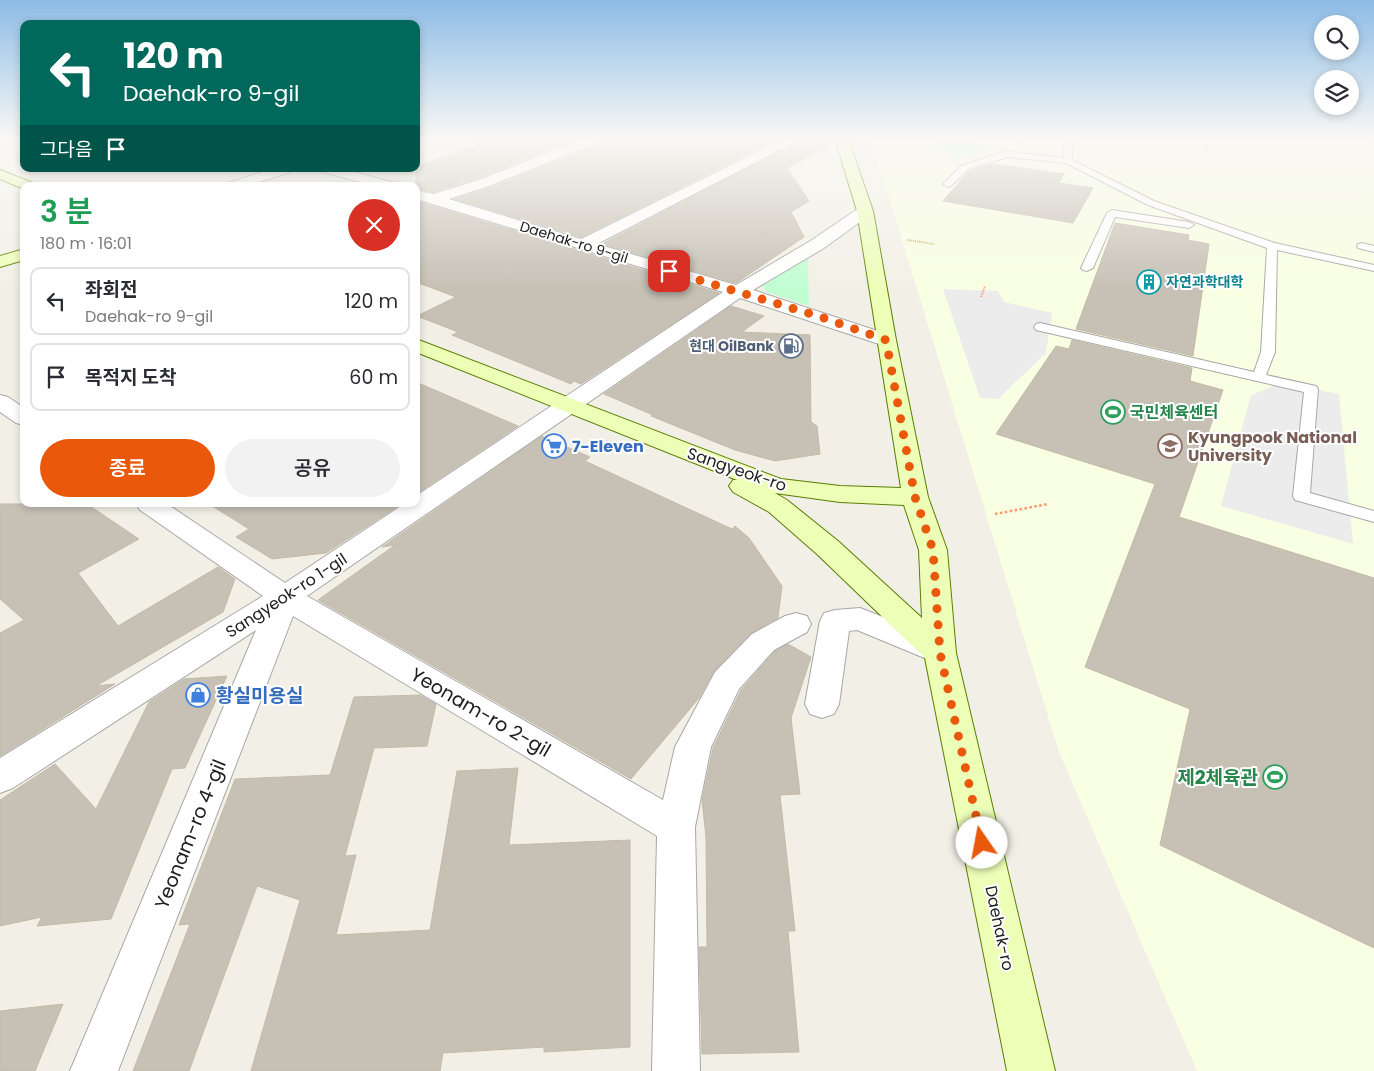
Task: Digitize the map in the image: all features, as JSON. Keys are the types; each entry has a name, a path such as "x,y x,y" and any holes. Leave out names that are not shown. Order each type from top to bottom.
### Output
{"main road":[{"name":"Daehak-ro","path":"858,189 865,211 886,340 915,497 933,550 940,653 1031,1071"},
{"path":"0,262 20,255"},
{"name":"Sangyeok-ro","path":"420,347 567,406 777,486 840,494 915,497"},
{"path":"674,447 778,506 828,548 940,653"}],"street":[{"path":"434,198 462,189"},
{"path":"582,246 696,189"},
{"name":"Daehak-ro 9-gil","path":"420,195 582,246 738,291 886,340"},
{"path":"567,406 738,291 818,244 865,211"},
{"path":"0,402 20,415"},
{"name":"Sangyeok-ro 1-gil","path":"420,506 567,406"},
{"name":"Yeonam-ro 2-gil","path":"153,507 285,597 676,827"},
{"name":"Sangyeok-ro 1-gil","path":"0,777 285,597 418,507"},
{"name":"Yeonam-ro 4-gil","path":"94,1071 285,597"},
{"path":"822,704 835,621 860,620 940,653"},
{"path":"676,1071 676,827 693,747 727,681 763,642 796,624"}],"lane":[{"path":"1123,189 1151,203 1272,246 1374,268"},
{"path":"1087,268 1112,213 1227,230"},
{"path":"1258,378 1268,352 1272,246"},
{"path":"1362,246 1374,249"},
{"path":"1040,327 1311,389 1301,496 1374,517"}],"path":[{"path":"907,240 934,244"},
{"path":"981,296 985,286"},
{"path":"995,514 1048,504"}],"shaded area":[{"name":"Kyungpook National University","path":"886,189 1374,189 1374,1071 1197,1071 1059,752"},
{"path":"943,289 998,291 1004,302 1052,313 1046,353 998,399 980,398"},
{"path":"1282,383 1339,394 1353,544 1221,506 1251,395"}],"green space":[{"path":"808,259 809,306 766,292 762,283"}],"building":[{"path":"420,189 443,189 433,192"},
{"path":"487,189 678,189 581,237 455,199"},
{"path":"707,189 801,189 809,201 791,212 804,237 736,283 602,244"},
{"path":"953,189 1092,189 1073,223 943,201"},
{"path":"420,202 719,293 581,384 574,381 571,384 452,335 458,332 420,317 420,315 456,297 420,284"},
{"name":"자연과학대학","path":"1115,223 1189,235 1188,240 1209,244 1193,356 1076,329"},
{"path":"731,306 764,316 742,332 810,335 811,422 817,426 820,454 775,461 735,450 651,416 653,415 604,394"},
{"name":"제2체육관","path":"1072,340 1192,368 1190,381 1223,390 1179,517 1374,578 1374,948 1160,845 1190,709 1085,667 1155,484 996,434 1056,346 1069,349"},
{"path":"420,384 518,426 420,491"},
{"path":"542,436 590,457 585,461 732,529 735,526 749,538 782,586 778,618 751,633 714,671 699,698 631,779 318,600 395,545 382,547"},
{"path":"0,504 20,504 20,507 91,507 139,539 78,573 118,626 218,567 235,579 223,612 96,686 115,684 0,756 0,633 24,620 0,599"},
{"path":"214,507 396,507 326,553 272,559 236,537 249,529"},
{"path":"788,644 811,657 791,718 800,794 780,795 795,931 788,931 799,1052 702,1054 699,947 707,947 706,837 702,800 713,748 741,690 775,651"},
{"path":"227,676 185,768 172,769 111,919 37,926 42,917 0,926 0,800 55,764 96,809 149,702 184,679"},
{"path":"420,695 436,704 427,746 374,748 345,856 356,855 336,935 430,930 457,771 518,768 509,845 630,840 630,1047 544,1052 544,1047 443,1053 440,1071 251,1071 300,900 257,886 189,1071 133,1071 190,924 179,925 235,779 330,775 354,697"},
{"path":"63,1004 35,1071 0,1071 0,1011"}],"place":[{"name":"자연과학대학","path":"1149,282"},
{"name":"현대 OilBank","path":"791,346"},
{"name":"국민체육센터","path":"1113,412"},
{"name":"7-Eleven","path":"554,446"},
{"name":"Kyungpook National University","path":"1170,446"},
{"name":"황실미용실","path":"198,695"},
{"name":"제2체육관","path":"1275,777"}],"route":[{"path":"669,271 818,316 886,340 915,497 933,550 940,653 982,843"}]}
